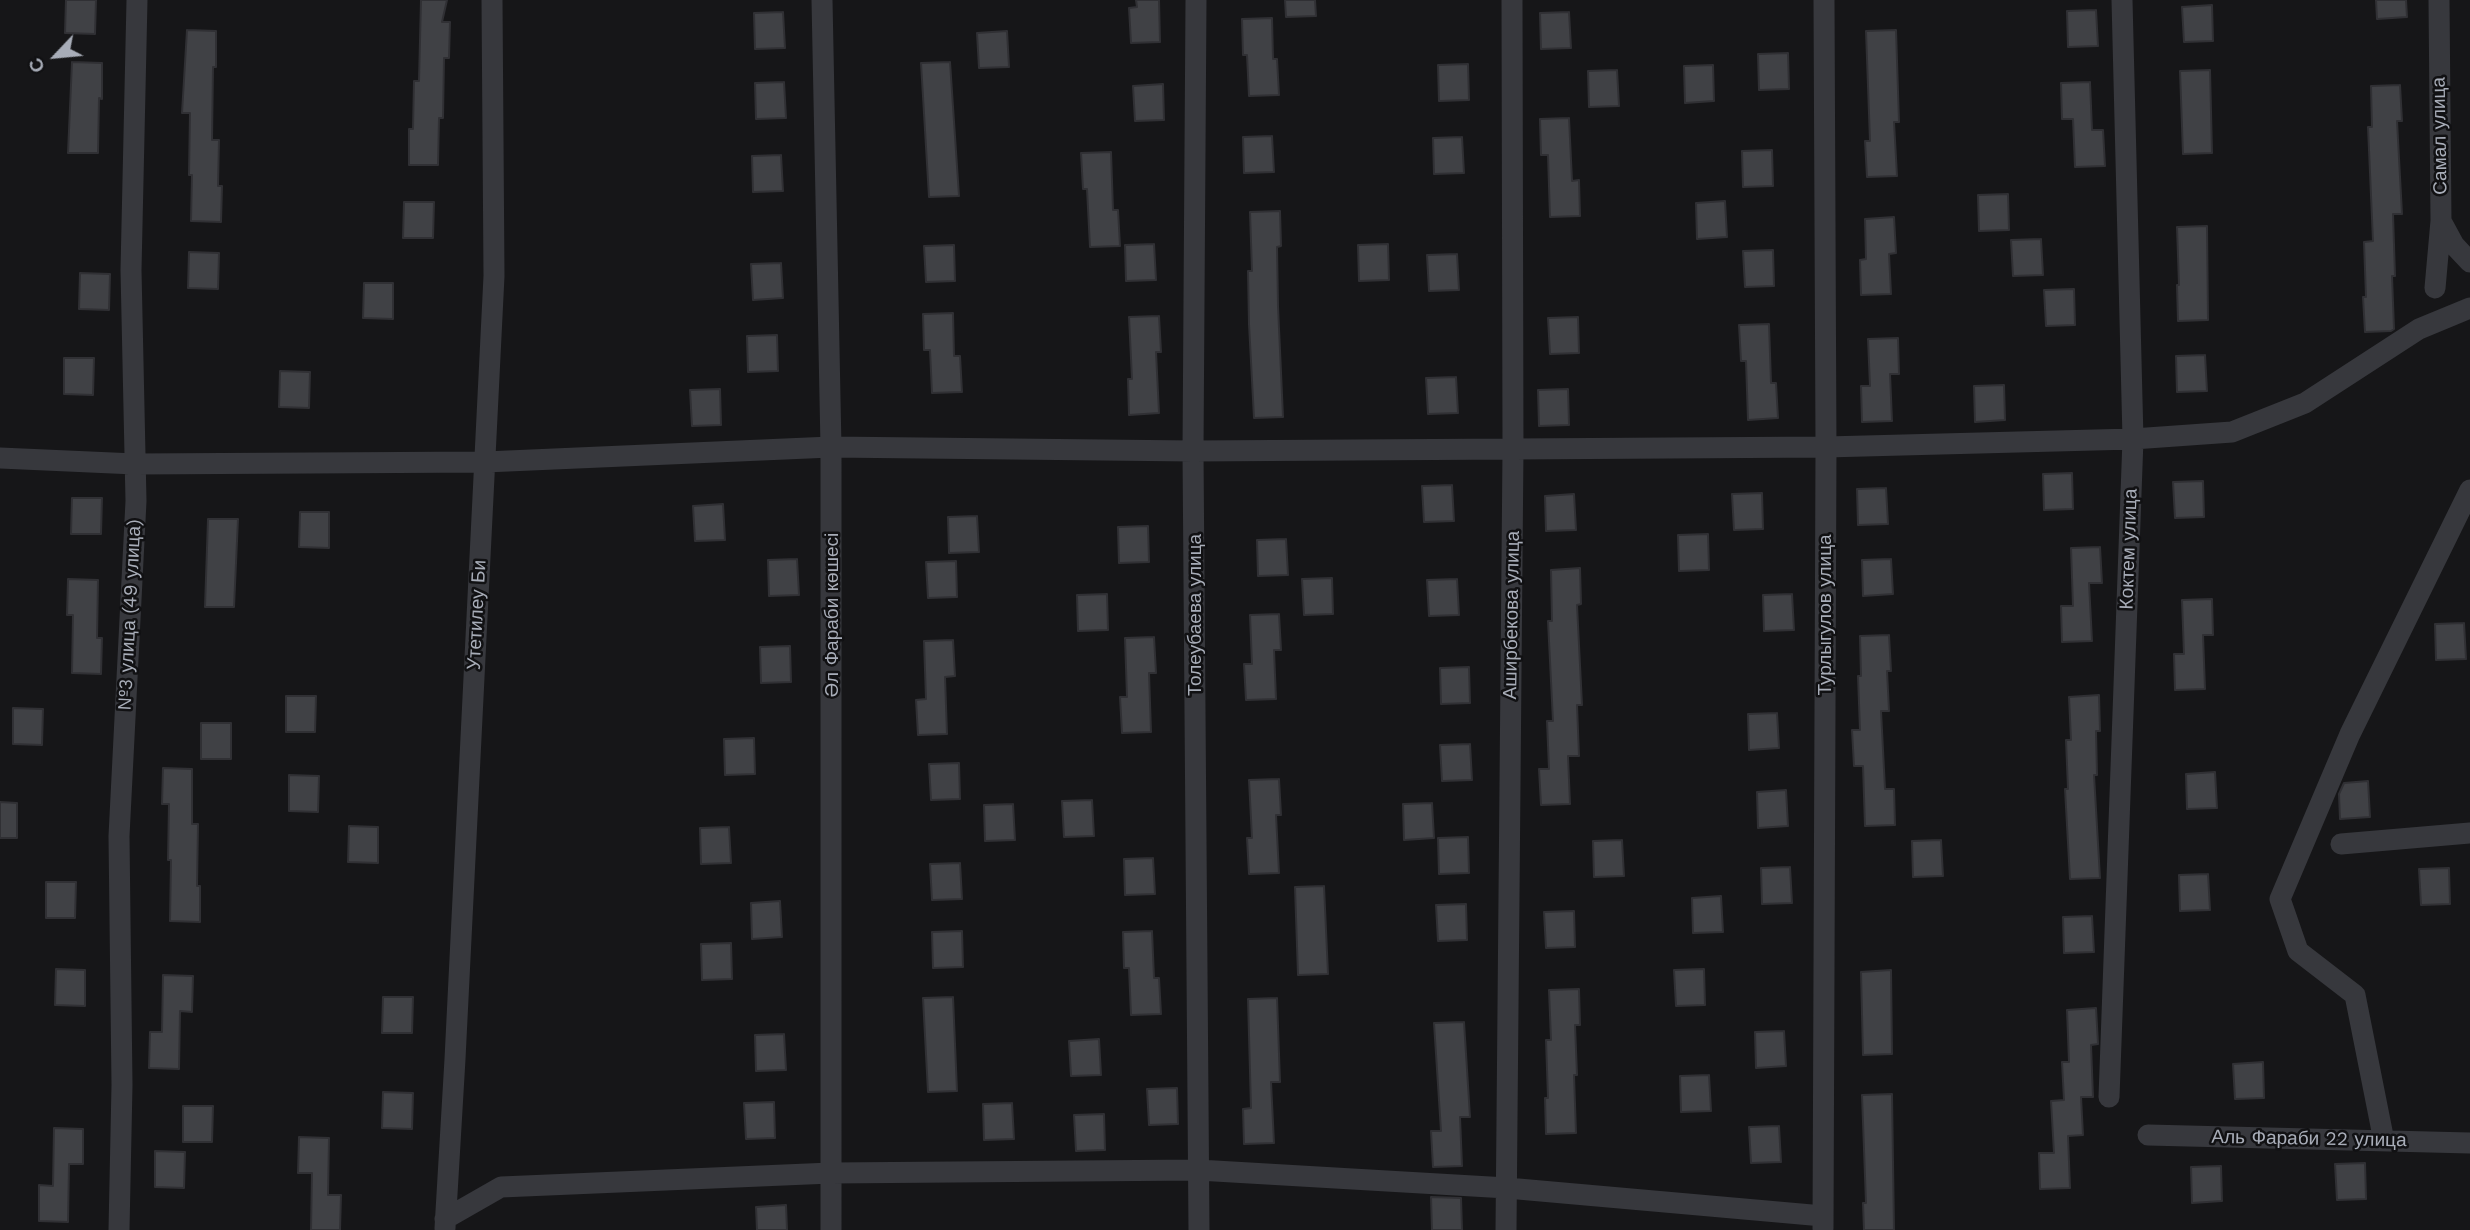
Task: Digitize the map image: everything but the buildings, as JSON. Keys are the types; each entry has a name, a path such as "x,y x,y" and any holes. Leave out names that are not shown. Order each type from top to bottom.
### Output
{"street":[{"name":"№3 улица (49 улица)","path":"119,1230 122,1086 119,836 136,501 131,270 137,0"},
{"name":"Утетилеу Би","path":"445,1224 494,276 492,0"},
{"name":"Әл Фараби көшесі","path":"822,0 831,447 831,1230"},
{"name":"Толеубаева улица","path":"1196,0 1194,451 1199,1230"},
{"name":"Аширбекова улица","path":"1506,1230 1513,449 1512,0"},
{"name":"Турлыгулов улица","path":"1823,1223 1826,447 1824,0"},
{"name":"Коктем улица","path":"2109,1097 2133,439 2123,0"},
{"name":"Самал улица","path":"2439,0 2441,220 2454,245 2470,262"},
{"path":"2435,288 2441,220"},
{"path":"0,458 135,464 485,462 831,447 1194,451 1826,447 2133,439 2232,432 2305,402 2419,329 2470,308"},
{"path":"2384,1141 2355,995 2298,951 2280,899 2350,734 2470,490"},
{"path":"2341,844 2470,833"},
{"name":"Аль Фараби 22 улица","path":"2148,1135 2470,1143"},
{"path":"445,1224 501,1187 831,1173 1198,1170 1507,1188 1823,1223"}]}
